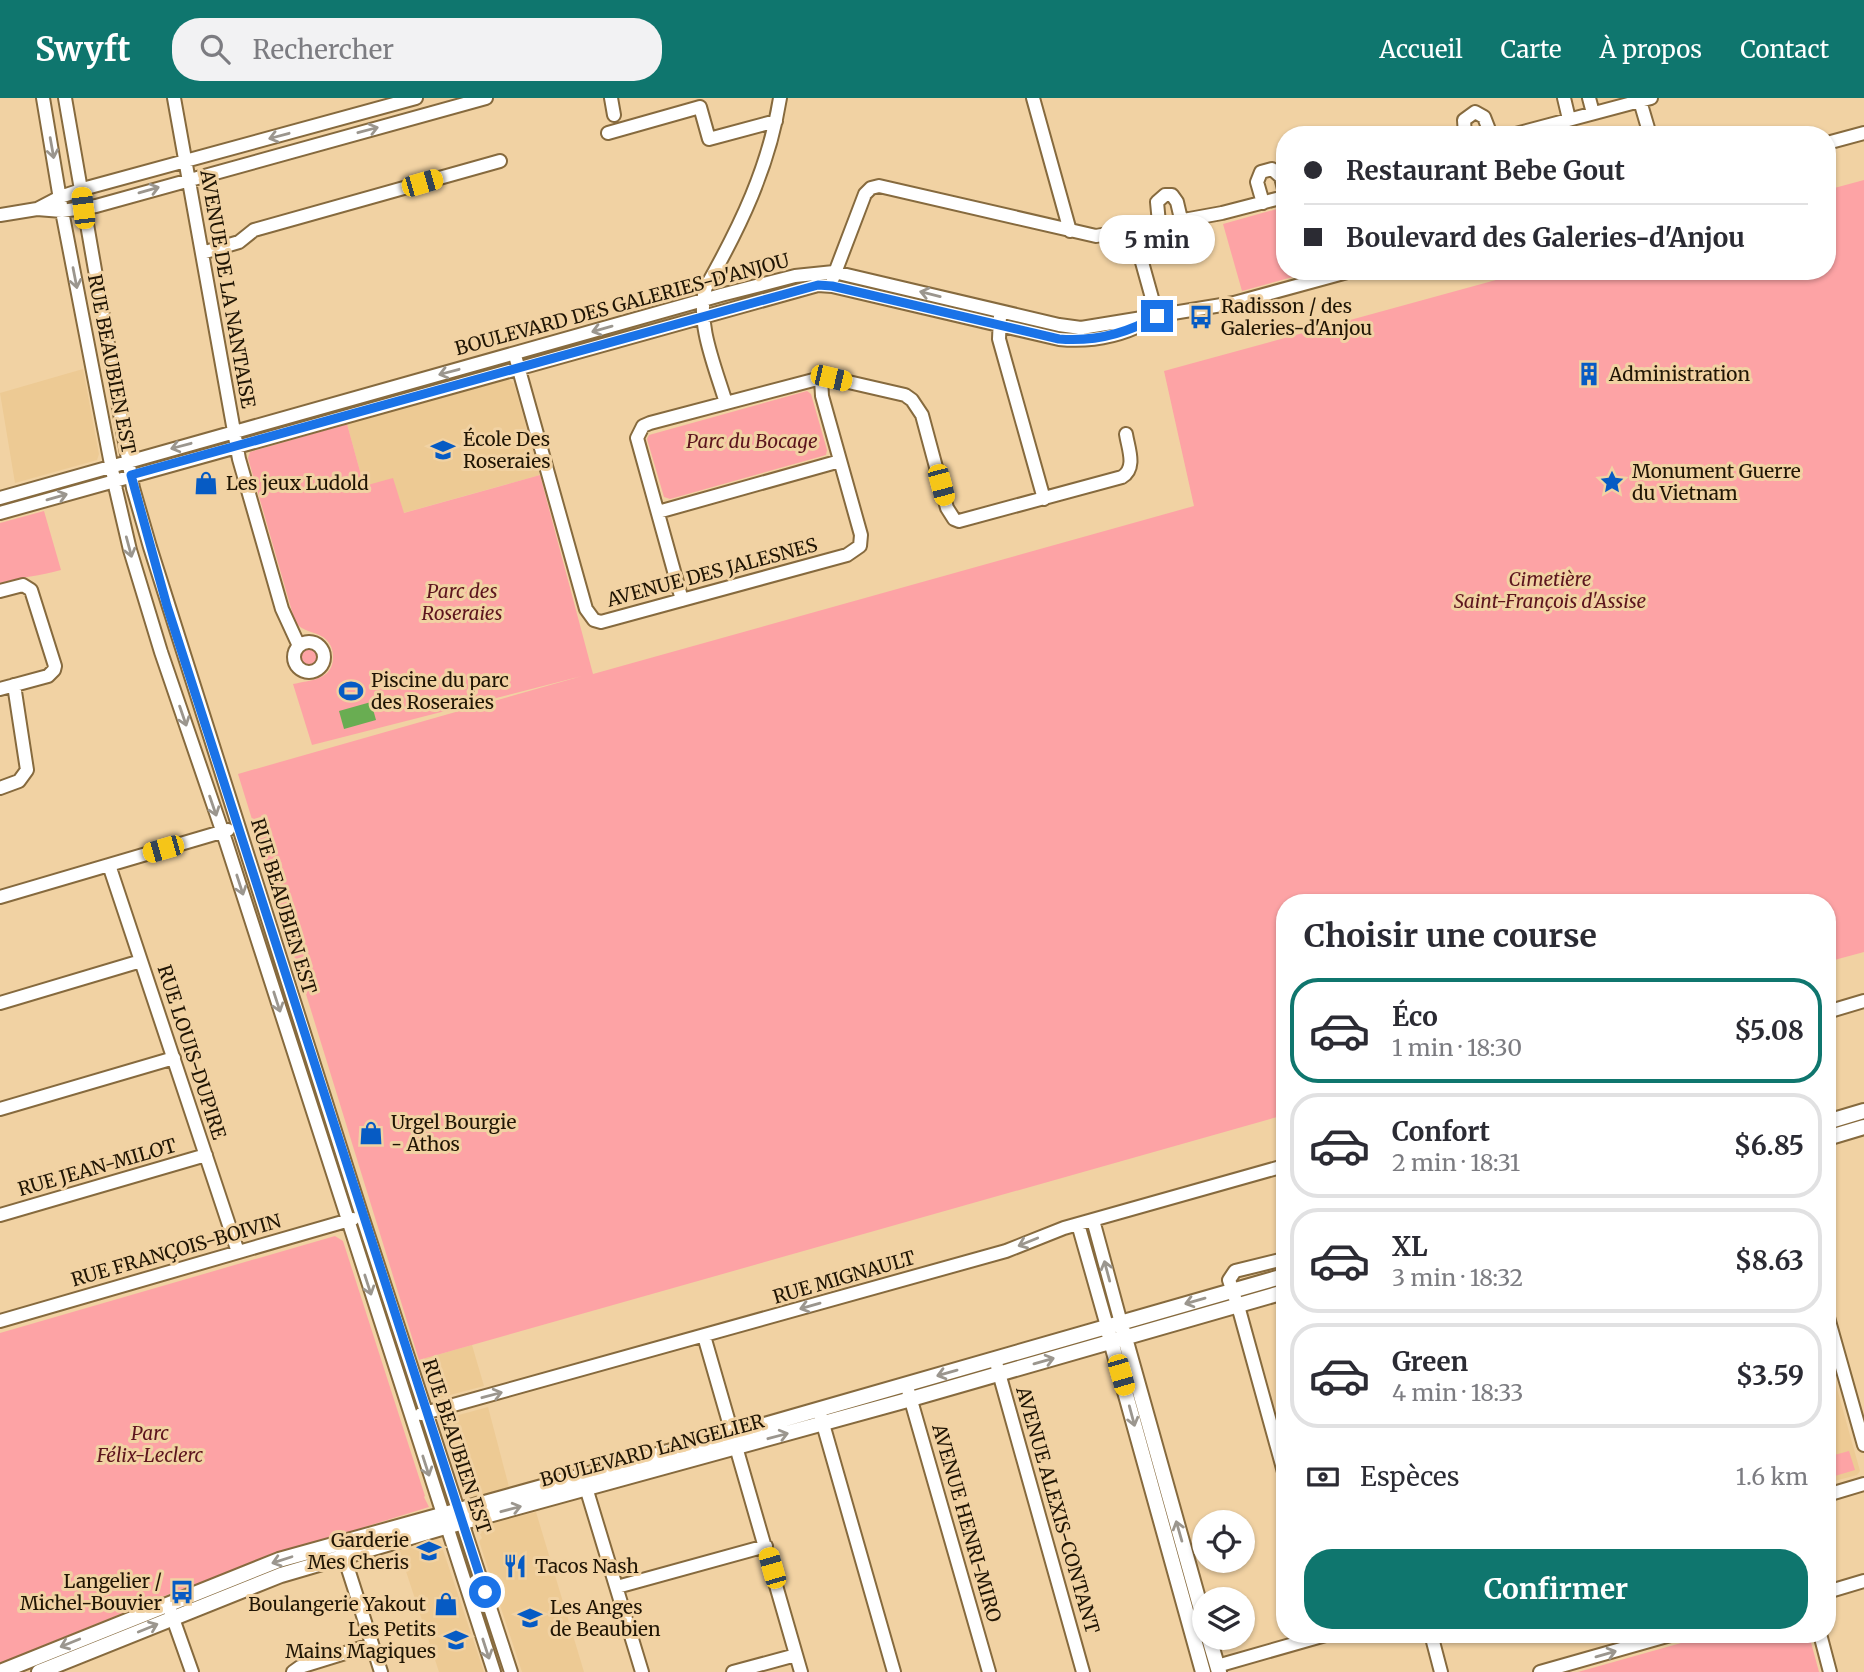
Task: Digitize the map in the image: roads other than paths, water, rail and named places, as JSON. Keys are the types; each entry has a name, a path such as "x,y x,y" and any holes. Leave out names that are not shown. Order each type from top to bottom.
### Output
{"main road":[{"path":"1836,1119 1864,1111"},
{"path":"1836,1135 1864,1127"},
{"name":"BOULEVARD LANGELIER","path":"998,1366 1114,1324 1276,1278"},
{"name":"BOULEVARD LANGELIER","path":"39,1672 279,1560 342,1550 998,1366 1118,1339 1276,1294"},
{"path":"1114,1324 1213,1670"},
{"path":"1118,1339 1194,1587"},
{"name":"BOULEVARD LANGELIER","path":"0,1672 171,1611"},
{"path":"1210,1650 1213,1670"}],"street":[{"name":"RUE BEAUBIEN EST","path":"43,98 62,211 114,481 130,550 494,1672"},
{"name":"RUE BEAUBIEN EST","path":"65,98 131,475 150,547 362,1216 512,1672"},
{"name":"AVENUE DE LA NANTAISE","path":"174,98 236,447 282,609 299,646"},
{"path":"37,209 81,190 415,98"},
{"path":"0,215 37,209 62,211 83,208 486,98"},
{"path":"611,98 614,115"},
{"path":"726,402 702,316 701,301 750,203 776,121 780,98"},
{"path":"1032,98 1070,231"},
{"path":"1564,98 1569,119"},
{"path":"1589,98 1593,113"},
{"path":"1544,126 1645,99 1649,126"},
{"path":"608,133 700,107 709,139 776,121"},
{"path":"1464,126 1464,120 1475,113 1483,117 1487,126"},
{"path":"1836,141 1864,133"},
{"path":"202,253 239,242 254,230 500,161"},
{"path":"1263,203 1257,182 1261,172 1276,171"},
{"path":"832,286 834,272 865,194 871,188 879,186 1097,236 1276,199"},
{"path":"1159,223 1157,202 1165,195 1174,197 1181,219"},
{"path":"1133,230 1157,316"},
{"name":"BOULEVARD DES GALERIES-D'ANJOU","path":"0,498 795,276 834,272 1000,318 1059,339 1077,340 1119,334 1157,316 1234,303 1318,280"},
{"name":"BOULEVARD DES GALERIES-D'ANJOU","path":"0,513 808,287 832,286 1000,318"},
{"path":"1000,318 999,339 1044,499"},
{"name":"AVENUE DES JALESNES","path":"515,354 582,597 594,620 609,621 847,555 860,546 861,535 822,396 821,379"},
{"path":"682,600 637,438 639,432 650,423 821,379 831,378 897,393 912,400 922,415 947,508 954,519 967,520 1122,477 1127,474 1131,464 1126,434"},
{"path":"658,512 840,461"},
{"path":"0,591 23,585 31,590 55,666 48,676 0,689"},
{"path":"161,652 180,645"},
{"path":"0,788 19,781 27,770 14,685"},
{"path":"0,897 239,826"},
{"name":"RUE LOUIS-DUPIRE","path":"109,865 238,1252"},
{"path":"256,937 272,933"},
{"path":"0,1003 141,961"},
{"path":"1836,1009 1864,1001"},
{"path":"0,1109 174,1058"},
{"name":"RUE JEAN-MILOT","path":"0,1215 206,1156"},
{"name":"RUE MIGNAULT","path":"411,1417 1006,1251 1079,1224 1276,1168"},
{"name":"RUE FRANÇOIS-BOIVIN","path":"0,1321 362,1216"},
{"path":"1093,1220 1114,1324"},
{"path":"1079,1224 1114,1324"},
{"path":"1276,1261 1232,1274 1229,1280 1276,1443"},
{"path":"704,1336 801,1672"},
{"path":"1836,1346 1864,1445"},
{"name":"AVENUE ALEXIS-CONTANT","path":"998,1366 1083,1672"},
{"name":"AVENUE HENRI-MIRO","path":"909,1392 989,1672"},
{"path":"821,1417 894,1672"},
{"path":"585,1482 642,1672"},
{"path":"1836,1492 1864,1484"},
{"path":"617,1587 766,1546"},
{"path":"342,1550 381,1672"},
{"path":"1836,1589 1864,1581"},
{"path":"171,1611 192,1672"},
{"path":"1213,1670 1300,1643"},
{"path":"1433,1643 1441,1672"},
{"path":"1540,1672 1642,1643"},
{"path":"1822,1643 1830,1672"},
{"path":"293,1672 300,1667 371,1645"},
{"path":"733,1672 796,1655"}],"place":[{"name":"Radisson / des Galeries-d'Anjou","path":"1201,317"},
{"name":"Administration","path":"1589,374"},
{"name":"École Des Roseraies","path":"443,450"},
{"name":"Monument Guerre du Vietnam","path":"1612,482"},
{"name":"Les jeux Ludold","path":"206,483"},
{"name":"Piscine du parc des Roseraies","path":"351,691"},
{"name":"Urgel Bourgie - Athos","path":"371,1133"},
{"name":"Garderie Mes Cheris","path":"429,1551"},
{"name":"Tacos Nash","path":"515,1566"},
{"name":"Langelier / Michel-Bouvier","path":"182,1592"},
{"name":"Boulangerie Yakout","path":"446,1604"},
{"name":"Les Anges de Beaubien","path":"530,1618"},
{"name":"Les Petits Mains Magiques","path":"456,1640"}],"park label":[{"name":"Parc du Bocage","path":"752,441"},
{"name":"Cimetière Saint-François d'Assise","path":"1550,590"},
{"name":"Parc des Roseraies","path":"462,602"},
{"name":"Parc Félix-Leclerc","path":"150,1444"}]}
